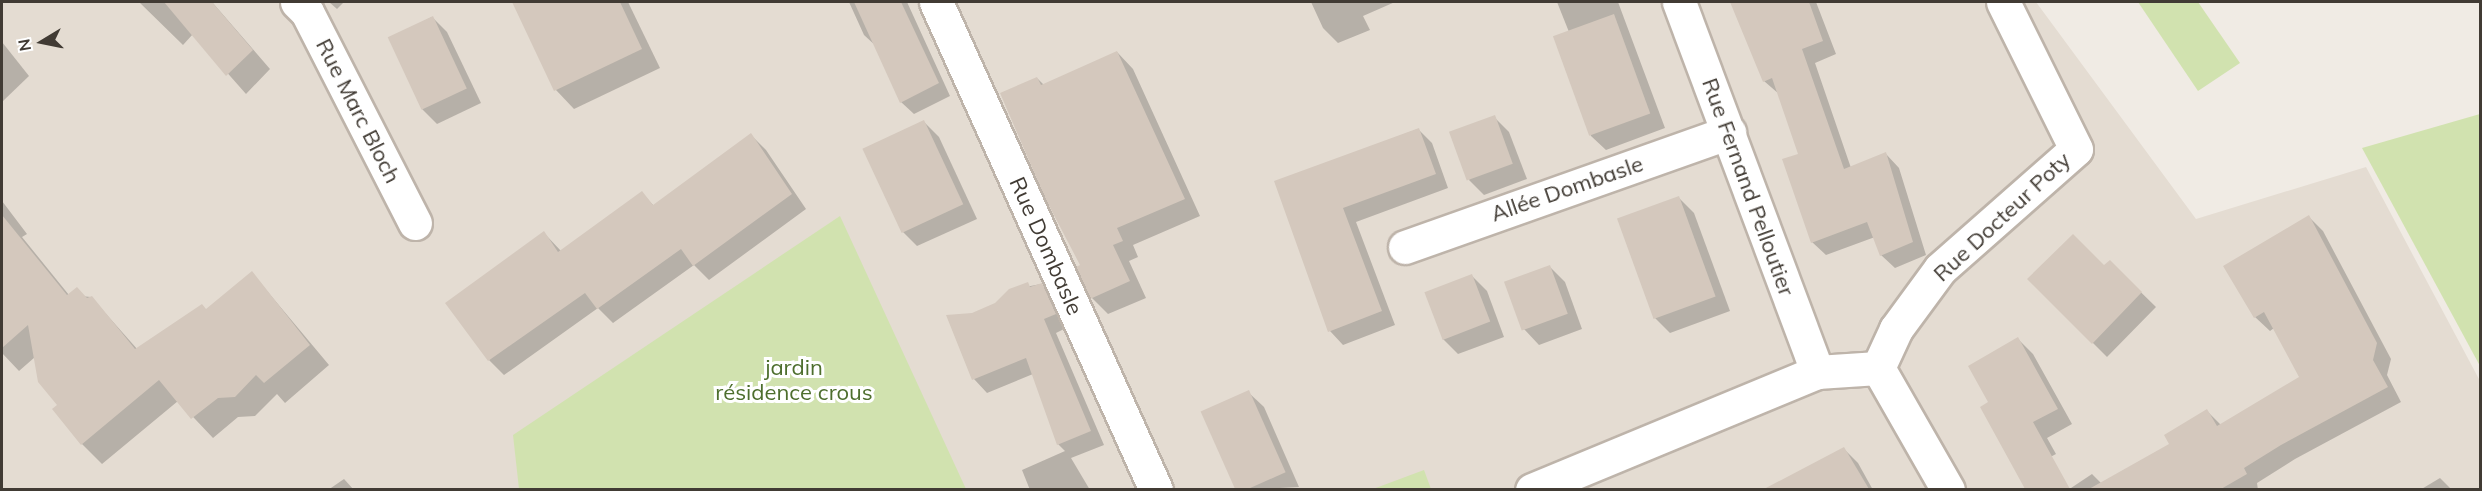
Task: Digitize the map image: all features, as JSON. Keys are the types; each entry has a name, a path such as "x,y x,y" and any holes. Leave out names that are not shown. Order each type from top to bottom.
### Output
{"street":[{"name":"Rue Marc Bloch","path":"297,2 307,12 415,223"},
{"name":"Rue Dombasle","path":"936,2 1156,489"},
{"name":"Rue Fernand Pelloutier","path":"1679,2 1817,372"},
{"name":"Rue Docteur Poty","path":"1878,368 1896,329 1940,269 2076,149 2003,2"},
{"name":"Allée Dombasle","path":"1405,247 1729,132"},
{"path":"1532,489 1817,372 1878,368 1948,489"}],"shaded area":[{"path":"2,2 2036,2 2196,219 2366,167 2480,381 2480,489 2,489"}],"green space":[{"path":"2138,2 2198,2 2240,63 2198,91"},
{"path":"2480,114 2480,366 2362,148"},
{"name":"jardin résidence crous","path":"840,216 966,489 519,489 513,435"},
{"path":"1424,470 1431,489 1373,489"}],"building":[{"path":"164,2 212,2 253,50 226,76"},
{"path":"512,2 620,2 642,49 554,91"},
{"path":"854,2 901,2 939,83 900,103"},
{"path":"1730,2 1809,2 1823,41 1802,49 1844,169 1886,152 1913,242 1880,256 1867,222 1811,243 1782,159 1798,154 1772,78 1763,82"},
{"path":"1614,14 1650,114 1589,136 1553,36"},
{"path":"433,16 467,89 421,110 388,37"},
{"path":"1117,51 1185,199 1117,228 1123,241 1113,245 1130,281 1090,299 1076,267 1080,265 1045,198 1000,93 1037,77 1041,85"},
{"path":"1495,115 1513,164 1467,181 1449,132"},
{"path":"924,120 963,204 902,233 862,149"},
{"path":"1419,128 1436,174 1343,208 1382,311 1328,332 1274,181"},
{"path":"751,133 792,194 693,266 681,249 597,309 585,293 488,361 445,303 544,231 558,252 642,191 653,205"},
{"path":"1679,196 1716,297 1654,319 1617,219"},
{"path":"2,215 67,295 77,287 87,298 92,296 135,349 202,304 206,309 252,271 310,345 264,383 256,375 235,397 218,398 191,419 159,380 81,445 52,409 57,405 38,382 28,325 2,348"},
{"path":"2309,215 2377,343 2373,360 2388,387 2281,445 2244,468 2247,474 2221,489 2089,489 2169,444 2164,435 2207,409 2217,426 2299,377 2264,312 2254,318 2223,266"},
{"path":"2073,234 2104,265 2110,260 2142,292 2092,344 2027,279"},
{"path":"1550,265 1568,314 1522,331 1504,282"},
{"path":"1472,274 1490,322 1443,340 1424,292"},
{"path":"1028,282 1030,287 1042,283 1056,314 1044,319 1091,431 1057,445 1026,358 972,380 946,315 972,313 995,303 1009,289"},
{"path":"2018,337 2058,409 2033,422 2070,489 2025,489 1980,407 1988,402 1968,366"},
{"path":"1249,390 1286,472 1246,490 1236,490 1201,412"},
{"path":"1844,447 1869,489 1764,489"}]}
